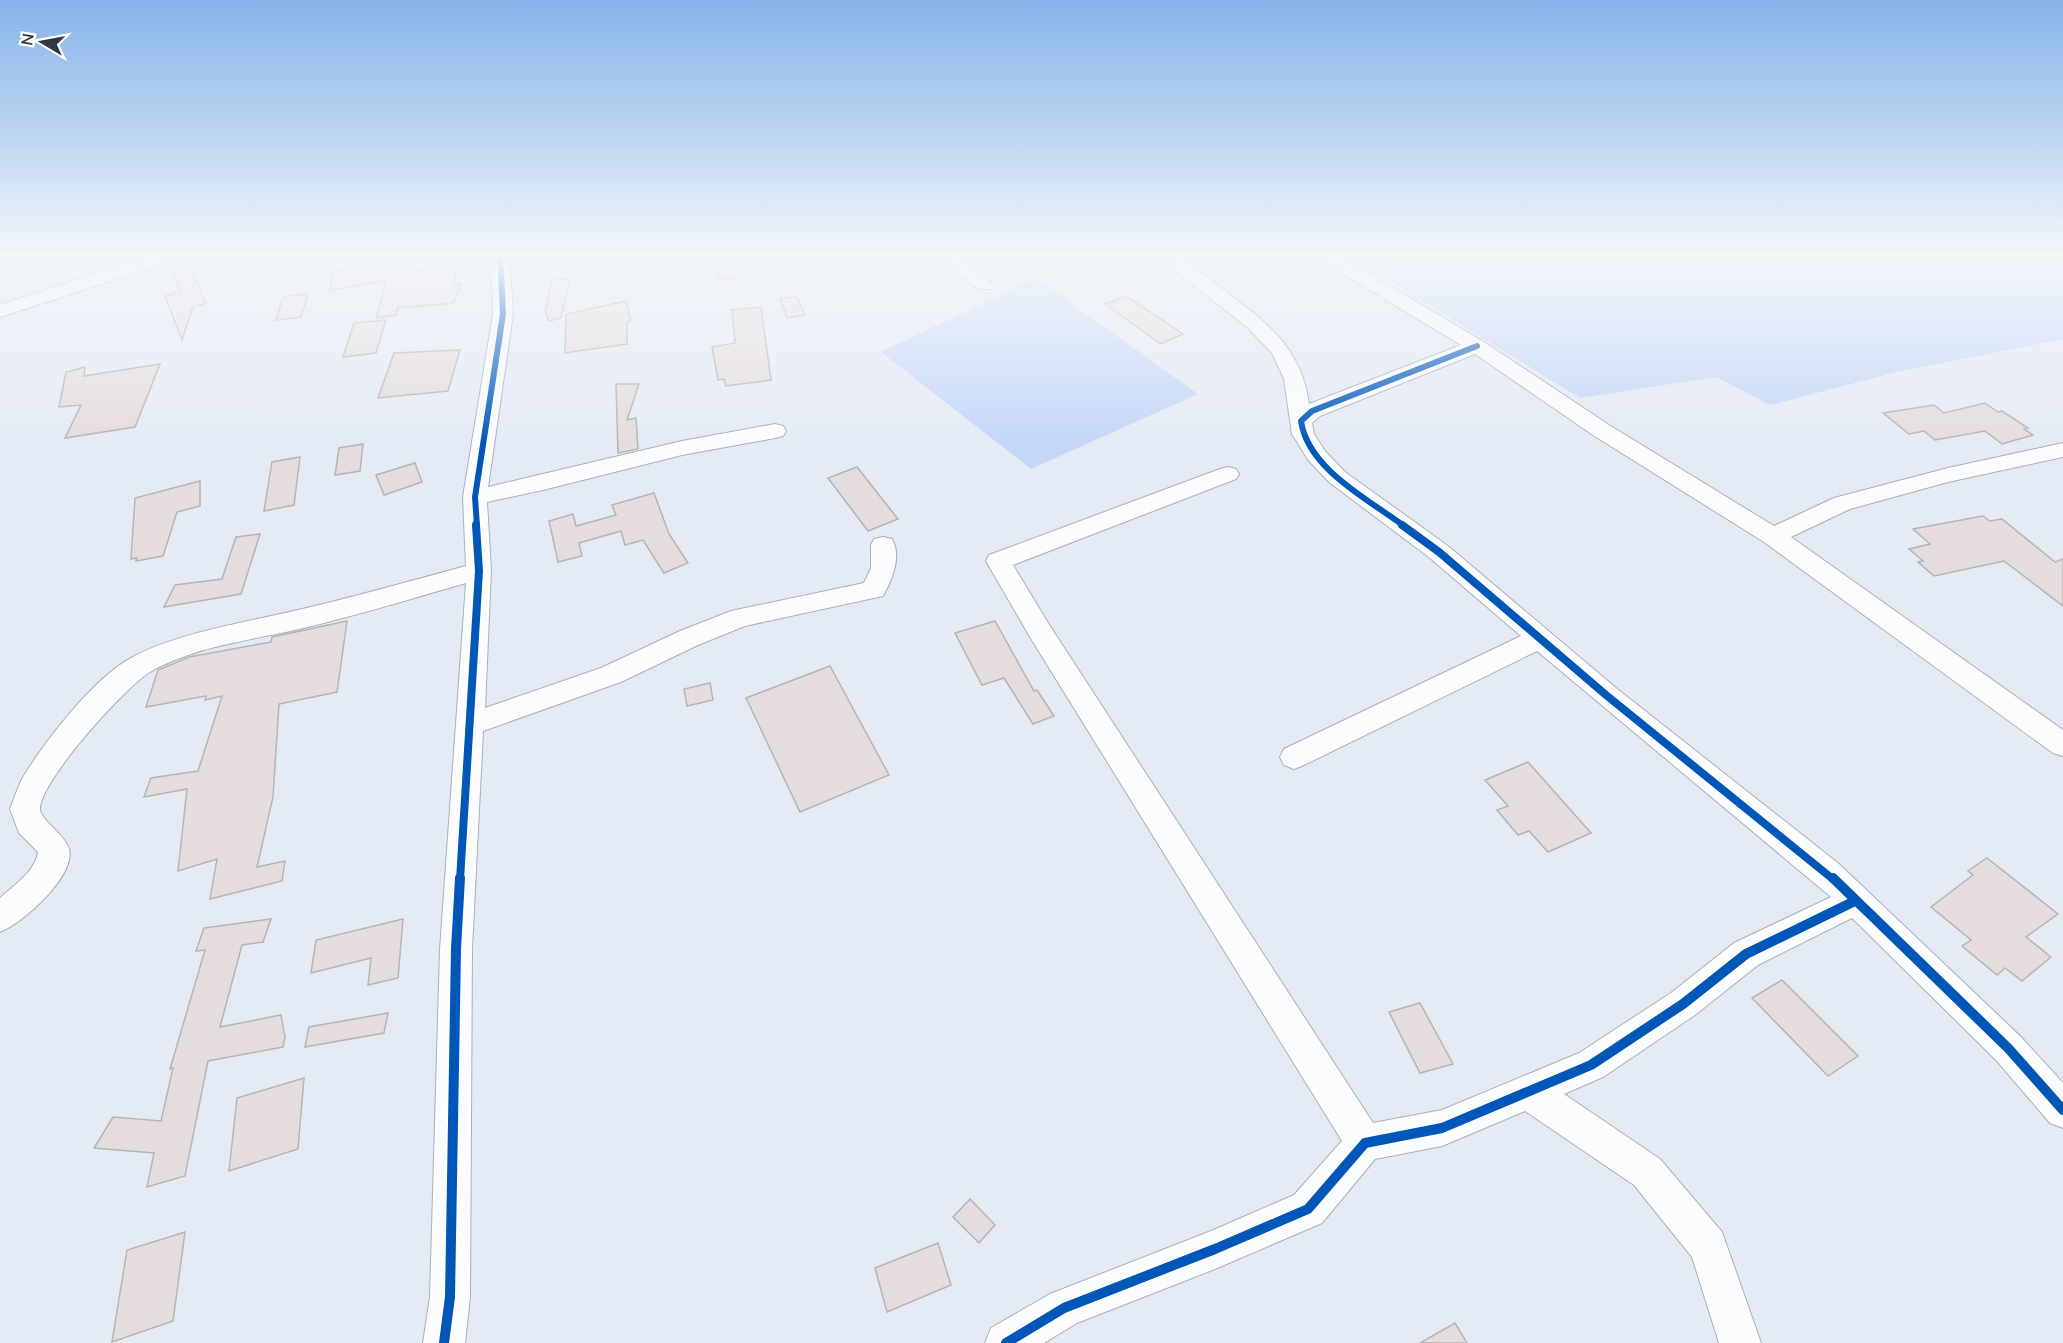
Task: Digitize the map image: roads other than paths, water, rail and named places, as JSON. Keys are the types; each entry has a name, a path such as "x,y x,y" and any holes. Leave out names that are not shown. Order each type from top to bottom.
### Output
{"street":[{"path":"444,1343 450,1297 456,948 479,571 475,497 502,318"},
{"path":"1245,318 1274,340 1291,367 1303,434 1317,456 1337,477 1439,552 1539,639 1828,874 2008,1048 2063,1110"},
{"path":"1429,318 1477,346 1601,430 1773,536 2063,745"},
{"path":"1301,421 1312,411 1477,346"},
{"path":"475,497 543,483 682,448 775,431"},
{"path":"1773,536 1842,503 1948,475 2063,450"},
{"path":"1228,474 998,561 1045,640 1365,1143"},
{"path":"468,724 611,675 689,638 740,618 874,590 883,568 883,545"},
{"path":"0,918 37,885 52,865 54,850 46,838 30,824 25,809 33,787 70,733 112,688 140,665 171,652 224,636 300,619 479,571"},
{"path":"1294,757 1539,639"},
{"path":"1006,1343 1064,1308 1215,1249 1308,1209 1365,1143 1442,1128 1591,1065 1683,1004 1746,954 1855,901"},
{"path":"1529,1092 1647,1172 1708,1246 1740,1343"}]}
